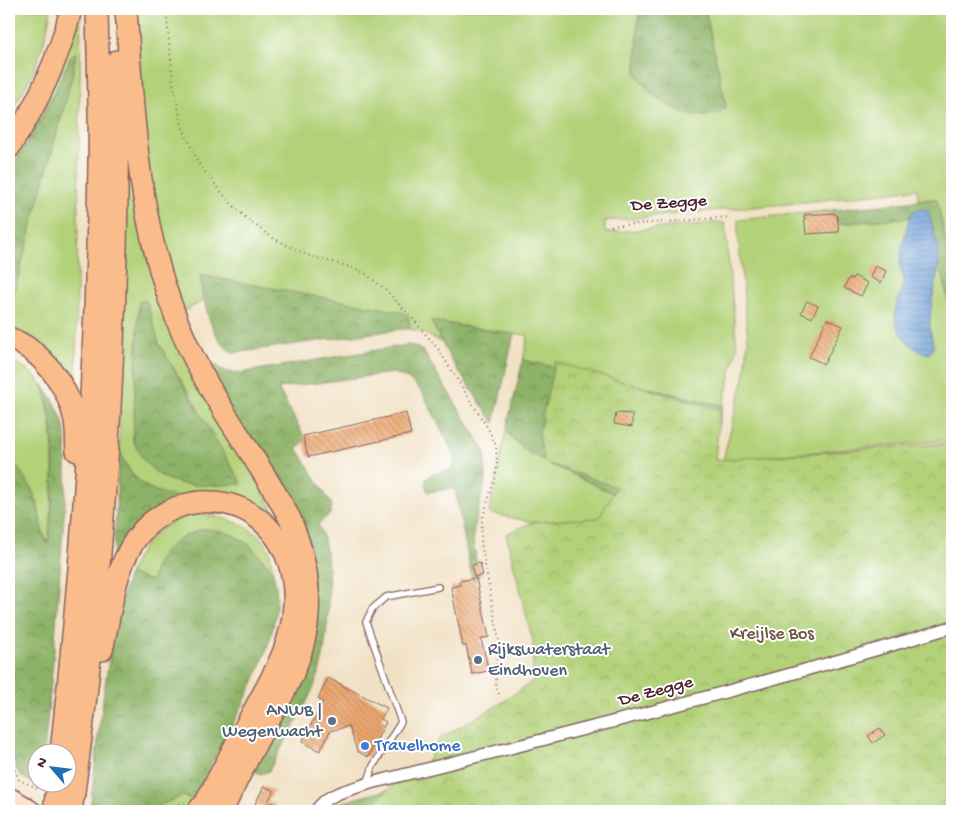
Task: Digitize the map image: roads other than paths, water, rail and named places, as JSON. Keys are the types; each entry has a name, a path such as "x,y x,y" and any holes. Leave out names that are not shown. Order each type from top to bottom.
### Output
{"highway":[{"path":"9,148 27,120 47,82 71,9"},
{"path":"62,742 82,546 90,437 99,163 97,9"},
{"path":"84,718 98,580 108,443 115,296 118,128 116,9"},
{"path":"126,9 136,150 142,194 151,236 167,290 178,322 205,381 290,519 299,542 306,570 309,612 305,636 296,667 247,758 207,810"},
{"path":"9,338 26,347 44,362 60,382 71,405 76,428 77,481 82,546"},
{"path":"54,811 65,793 110,620 120,571 129,550 145,528 169,510 197,502 219,502 249,512 266,524 279,540 290,564 294,583 294,604 291,626 277,669 207,810"}],"main road":[{"path":"12,800 34,811"}],"street":[{"name":"De Zegge","path":"316,811 331,796 367,784 683,704 952,627"}],"lane":[{"path":"367,784 373,766 401,722 366,622 372,609 386,597 438,587"}],"water":[{"path":"925,209 928,211 934,232 939,262 930,318 931,337 934,346 929,354 917,349 906,341 896,323 895,316 904,282 900,264 902,246 908,224 912,213"}],"place":[{"name":"Rijkswaterstaat Eindhoven","path":"478,660"},
{"name":"ANWB | Wegenwacht","path":"332,721"},
{"name":"Travelhome","path":"365,746"}],"park label":[{"name":"Kreijlse Bos","path":"772,634"}]}
